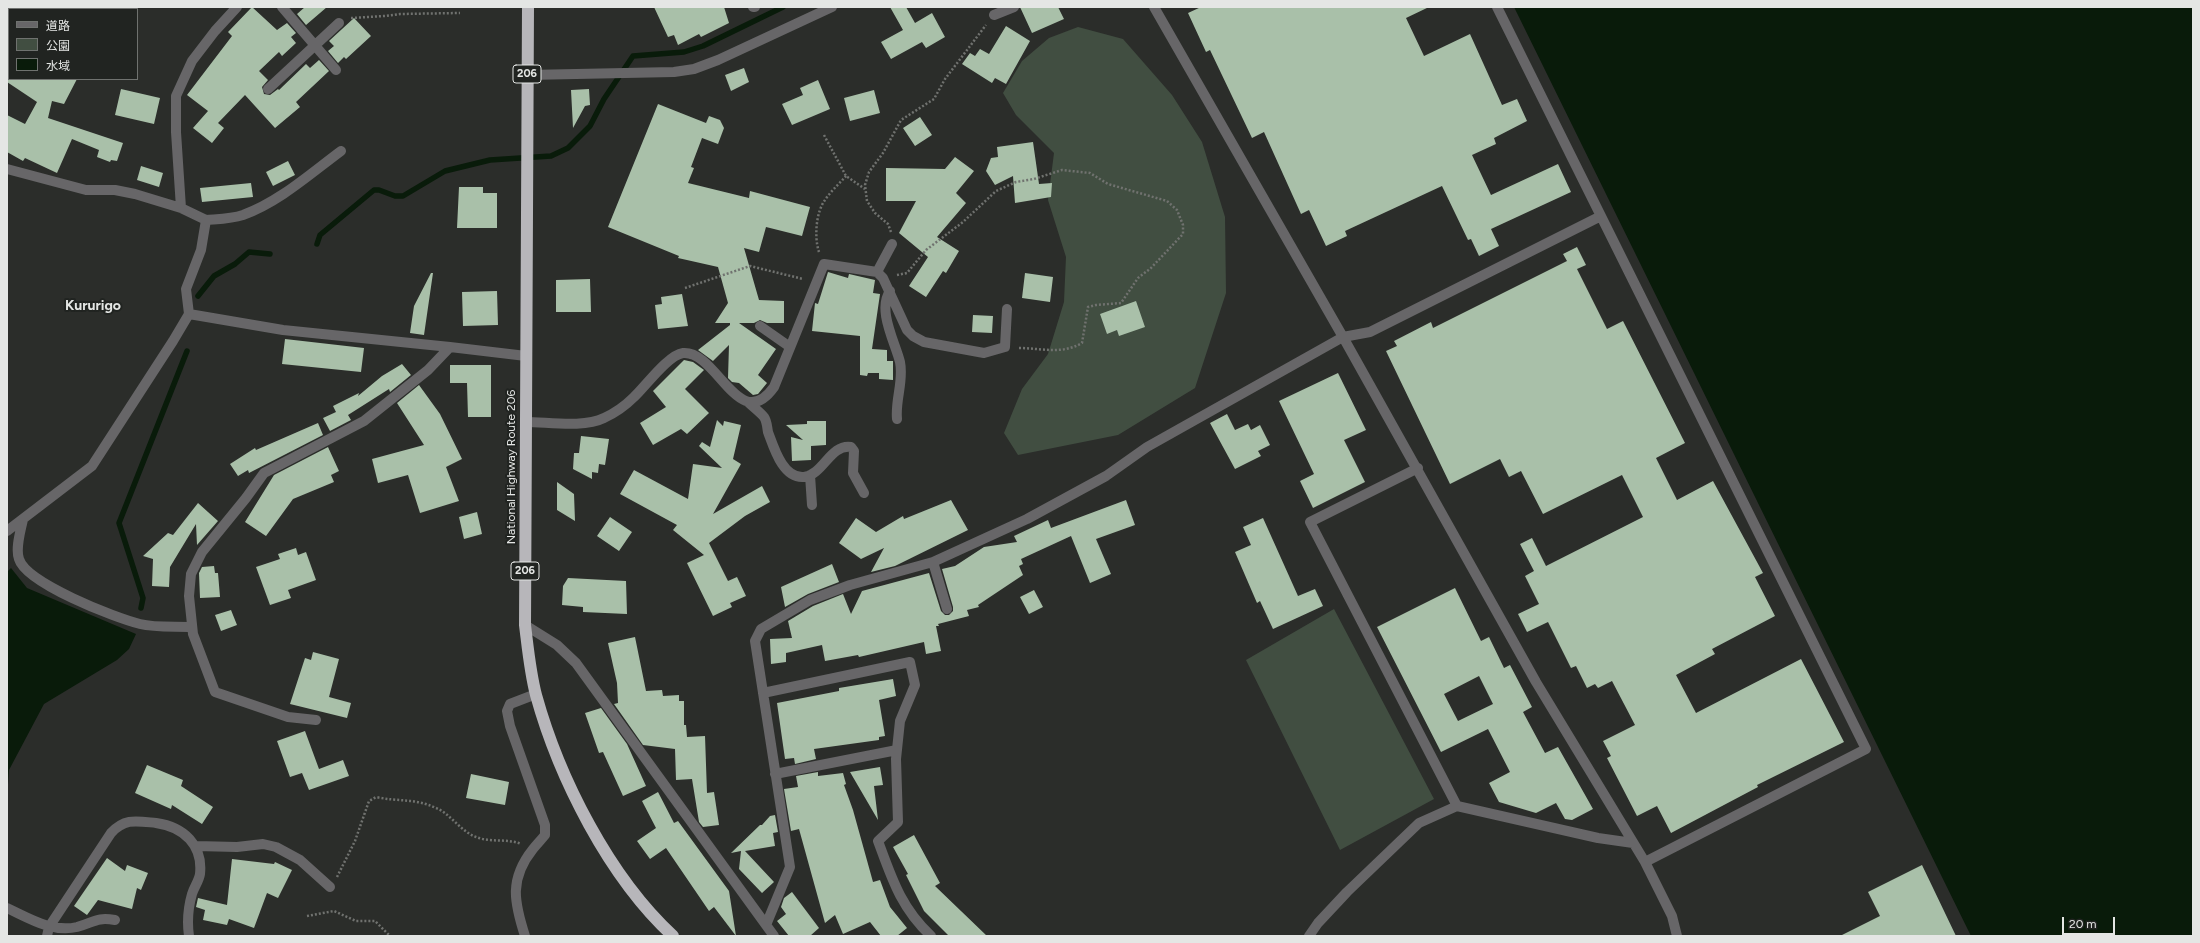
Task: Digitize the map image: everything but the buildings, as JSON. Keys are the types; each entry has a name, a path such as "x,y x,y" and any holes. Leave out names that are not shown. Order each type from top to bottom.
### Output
{"highway":[{"name":"National Highway Route 206","path":"528,7 525,626 536,694 565,776 607,856 641,900 673,936"}],"street":[{"path":"181,208 176,132 176,96 192,61 215,31 237,7"},
{"path":"282,7 336,70"},
{"path":"527,75 674,72 694,69 718,60 815,11 832,7"},
{"path":"994,15 1014,7"},
{"path":"1154,7 1418,468 1536,682 1645,862 1672,916 1677,936"},
{"path":"1497,7 1866,749 1645,862"},
{"path":"268,89 339,23"},
{"path":"7,169 86,190 115,190 135,194 181,208 206,220 242,215 260,207 285,193 341,151"},
{"path":"766,925 790,867 755,641 761,629 810,600 850,586 933,562 1027,519 1106,476 1147,447 1343,337 1370,332 1601,216"},
{"path":"7,531 92,466 189,314 186,289 201,250 206,220"},
{"path":"880,275 892,244"},
{"path":"748,402 758,402 767,398 774,387 824,264 880,275 890,291 907,330 913,336 924,342 984,353 1005,347 1007,309"},
{"path":"890,291 886,296 885,307 891,337 900,362 902,377 896,407 897,420"},
{"path":"189,314 283,330 526,356"},
{"path":"760,326 790,347"},
{"path":"316,720 288,717 215,692 193,634 189,596 191,574 202,552 246,498 264,473 364,422 428,370 450,347"},
{"path":"526,422 586,423 604,418 619,410 670,360 683,353 696,356 739,398 748,402 764,418 783,466 790,474 802,477 810,475 836,450 846,446 852,447 854,451 853,473 864,493"},
{"path":"1418,468 1310,522 1457,806"},
{"path":"810,475 812,505"},
{"path":"23,519 18,558 24,569 47,586 142,625 192,627"},
{"path":"933,562 947,609"},
{"path":"525,626 557,646 576,663 774,936"},
{"path":"763,693 910,662 915,685 900,721 897,750 896,788 898,822 878,841 897,890 907,909 931,936"},
{"path":"525,936 517,910 515,892 517,876 533,849 545,835 545,825 510,726 507,711 510,704 536,694"},
{"path":"775,774 897,750"},
{"path":"1308,936 1347,892 1419,824 1457,806 1598,838 1633,843"},
{"path":"48,932 111,833 121,823 132,821 158,824 174,829 188,837 196,846 200,855 200,875 192,893 188,916 189,936"},
{"path":"196,846 237,847 263,844 276,847 300,860 330,886"},
{"path":"7,908 48,932 76,927 101,918 115,920"}],"path":[{"path":"339,23 353,17 400,14 460,13"},
{"path":"892,244 892,233 888,224 875,213 867,200 865,185 869,172 884,153 902,120 934,99 945,79 994,15"},
{"path":"824,135 846,176 866,190"},
{"path":"880,275 907,273 926,250 963,222 996,191 1016,182 1034,179 1062,170 1090,173 1108,184 1167,201 1177,210 1184,225 1183,234 1151,268 1138,278 1121,303 1096,304 1088,307 1082,343 1073,348 1058,352 1005,347"},
{"path":"824,264 817,238 819,211 825,200 846,176"},
{"path":"685,288 750,266 816,282"},
{"path":"330,886 343,866 369,801 376,796 402,801 419,800 438,808 476,837 492,840 512,840 533,849"},
{"path":"307,916 334,911 356,921 374,921 390,936"}],"green space":[{"path":"1078,27 1123,39 1172,95 1202,142 1225,217 1226,293 1195,388 1118,435 1018,455 1004,433 1022,389 1048,354 1064,302 1066,257 1048,200 1054,153 1016,115 1003,93 1022,61 1049,38"},
{"path":"1334,609 1434,799 1340,850 1246,660"}],"water":[{"path":"1514,7 2193,7 2193,936 1971,936"},
{"path":"11,568 27,588 136,634 129,649 117,660 44,704 9,770 7,799 7,572"}],"waterway":[{"path":"317,244 320,235 374,190 379,190 395,196 403,196 445,171 490,160 551,156 568,148 590,126 604,99 633,56 684,52 703,46 783,7"},
{"path":"198,296 214,276 235,264 249,252 270,254"},
{"path":"141,608 143,598 119,523 187,351"}],"district":[{"name":"Kururigo","path":"93,306"}]}
